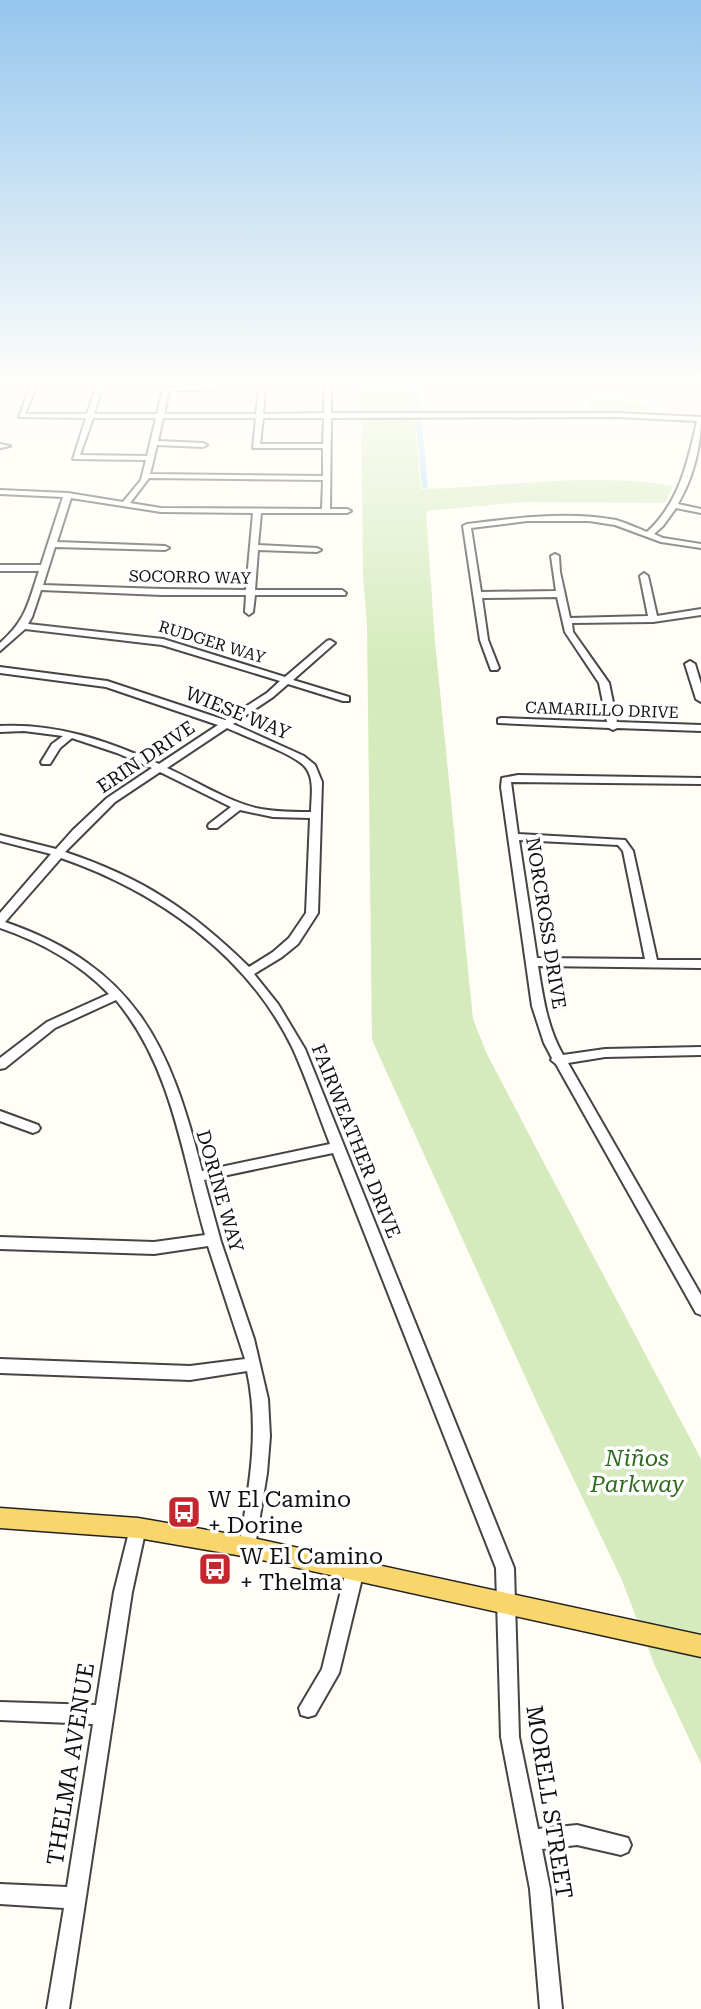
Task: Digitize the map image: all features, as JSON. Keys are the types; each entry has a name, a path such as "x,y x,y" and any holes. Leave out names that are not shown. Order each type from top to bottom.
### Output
{"main road":[{"path":"0,1518 138,1528 248,1547 701,1646"}],"street":[{"path":"124,505 141,489 146,476 327,478 326,510"},
{"path":"648,536 676,506 685,476"},
{"path":"0,492 68,495 162,510 347,511"},
{"path":"0,648 23,626 68,495"},
{"path":"676,506 701,511"},
{"path":"249,612 257,510"},
{"path":"494,668 484,640 467,526 527,519 589,519 617,523 648,536 701,546"},
{"path":"52,544 165,548"},
{"path":"254,547 317,550"},
{"path":"555,556 566,621 573,640 604,682 613,727"},
{"path":"0,568 45,568"},
{"path":"644,576 653,619"},
{"name":"SOCORRO WAY","path":"38,587 342,593"},
{"path":"477,595 561,594"},
{"path":"566,621 653,619 701,612"},
{"name":"RUDGER WAY","path":"23,626 149,639 346,699"},
{"name":"ERIN DRIVE","path":"0,922 58,853 111,800 286,682 330,643"},
{"path":"690,664 701,699"},
{"name":"WIESE WAY","path":"0,670 107,684 226,724 290,752 311,767 317,782 312,913 290,945 249,972"},
{"name":"CAMARILLO DRIVE","path":"501,722 701,728"},
{"path":"0,729 36,728 70,735 158,767 239,806 274,814 317,815"},
{"path":"46,762 50,753 70,735"},
{"name":"NORCROSS DRIVE","path":"701,781 506,780 540,1016 557,1060 701,1309"},
{"path":"213,826 239,806"},
{"path":"514,837 621,842 628,851 652,964"},
{"name":"FAIRWEATHER DRIVE","path":"0,838 58,853 120,877 170,904 209,934 249,972 271,1000 299,1049 505,1568 507,1603"},
{"name":"DORINE WAY","path":"0,922 68,954 117,995 148,1034 162,1059 259,1392 262,1430 248,1547"},
{"path":"531,962 701,964"},
{"path":"0,1065 51,1025 117,995"},
{"path":"557,1060 604,1053 700,1055"},
{"path":"0,1116 33,1128"},
{"path":"196,1177 338,1147"},
{"path":"0,1243 154,1248 213,1240"},
{"path":"0,1366 190,1373 253,1364"},
{"name":"THELMA AVENUE","path":"58,2009 123,1592 138,1528"},
{"path":"308,1708 330,1673 355,1570"},
{"name":"MORELL STREET","path":"507,1603 506,1655 510,1737 541,1901 551,2009"},
{"path":"0,1711 103,1715"},
{"path":"530,1840 577,1835 621,1845"},
{"path":"0,1894 75,1898"}],"green space":[{"name":"Niños Parkway","path":"362,476 420,476 421,489 579,480 673,486 665,503 523,502 426,511 435,642 473,1019 486,1052 701,1459 701,1764 655,1666 621,1578 538,1405 372,1040 367,626 363,577"}],"waterway":[{"path":"424,476 425,487"}],"place":[{"name":"W El Camino + Dorine","path":"184,1512"},
{"name":"W El Camino + Thelma","path":"215,1569"}]}
